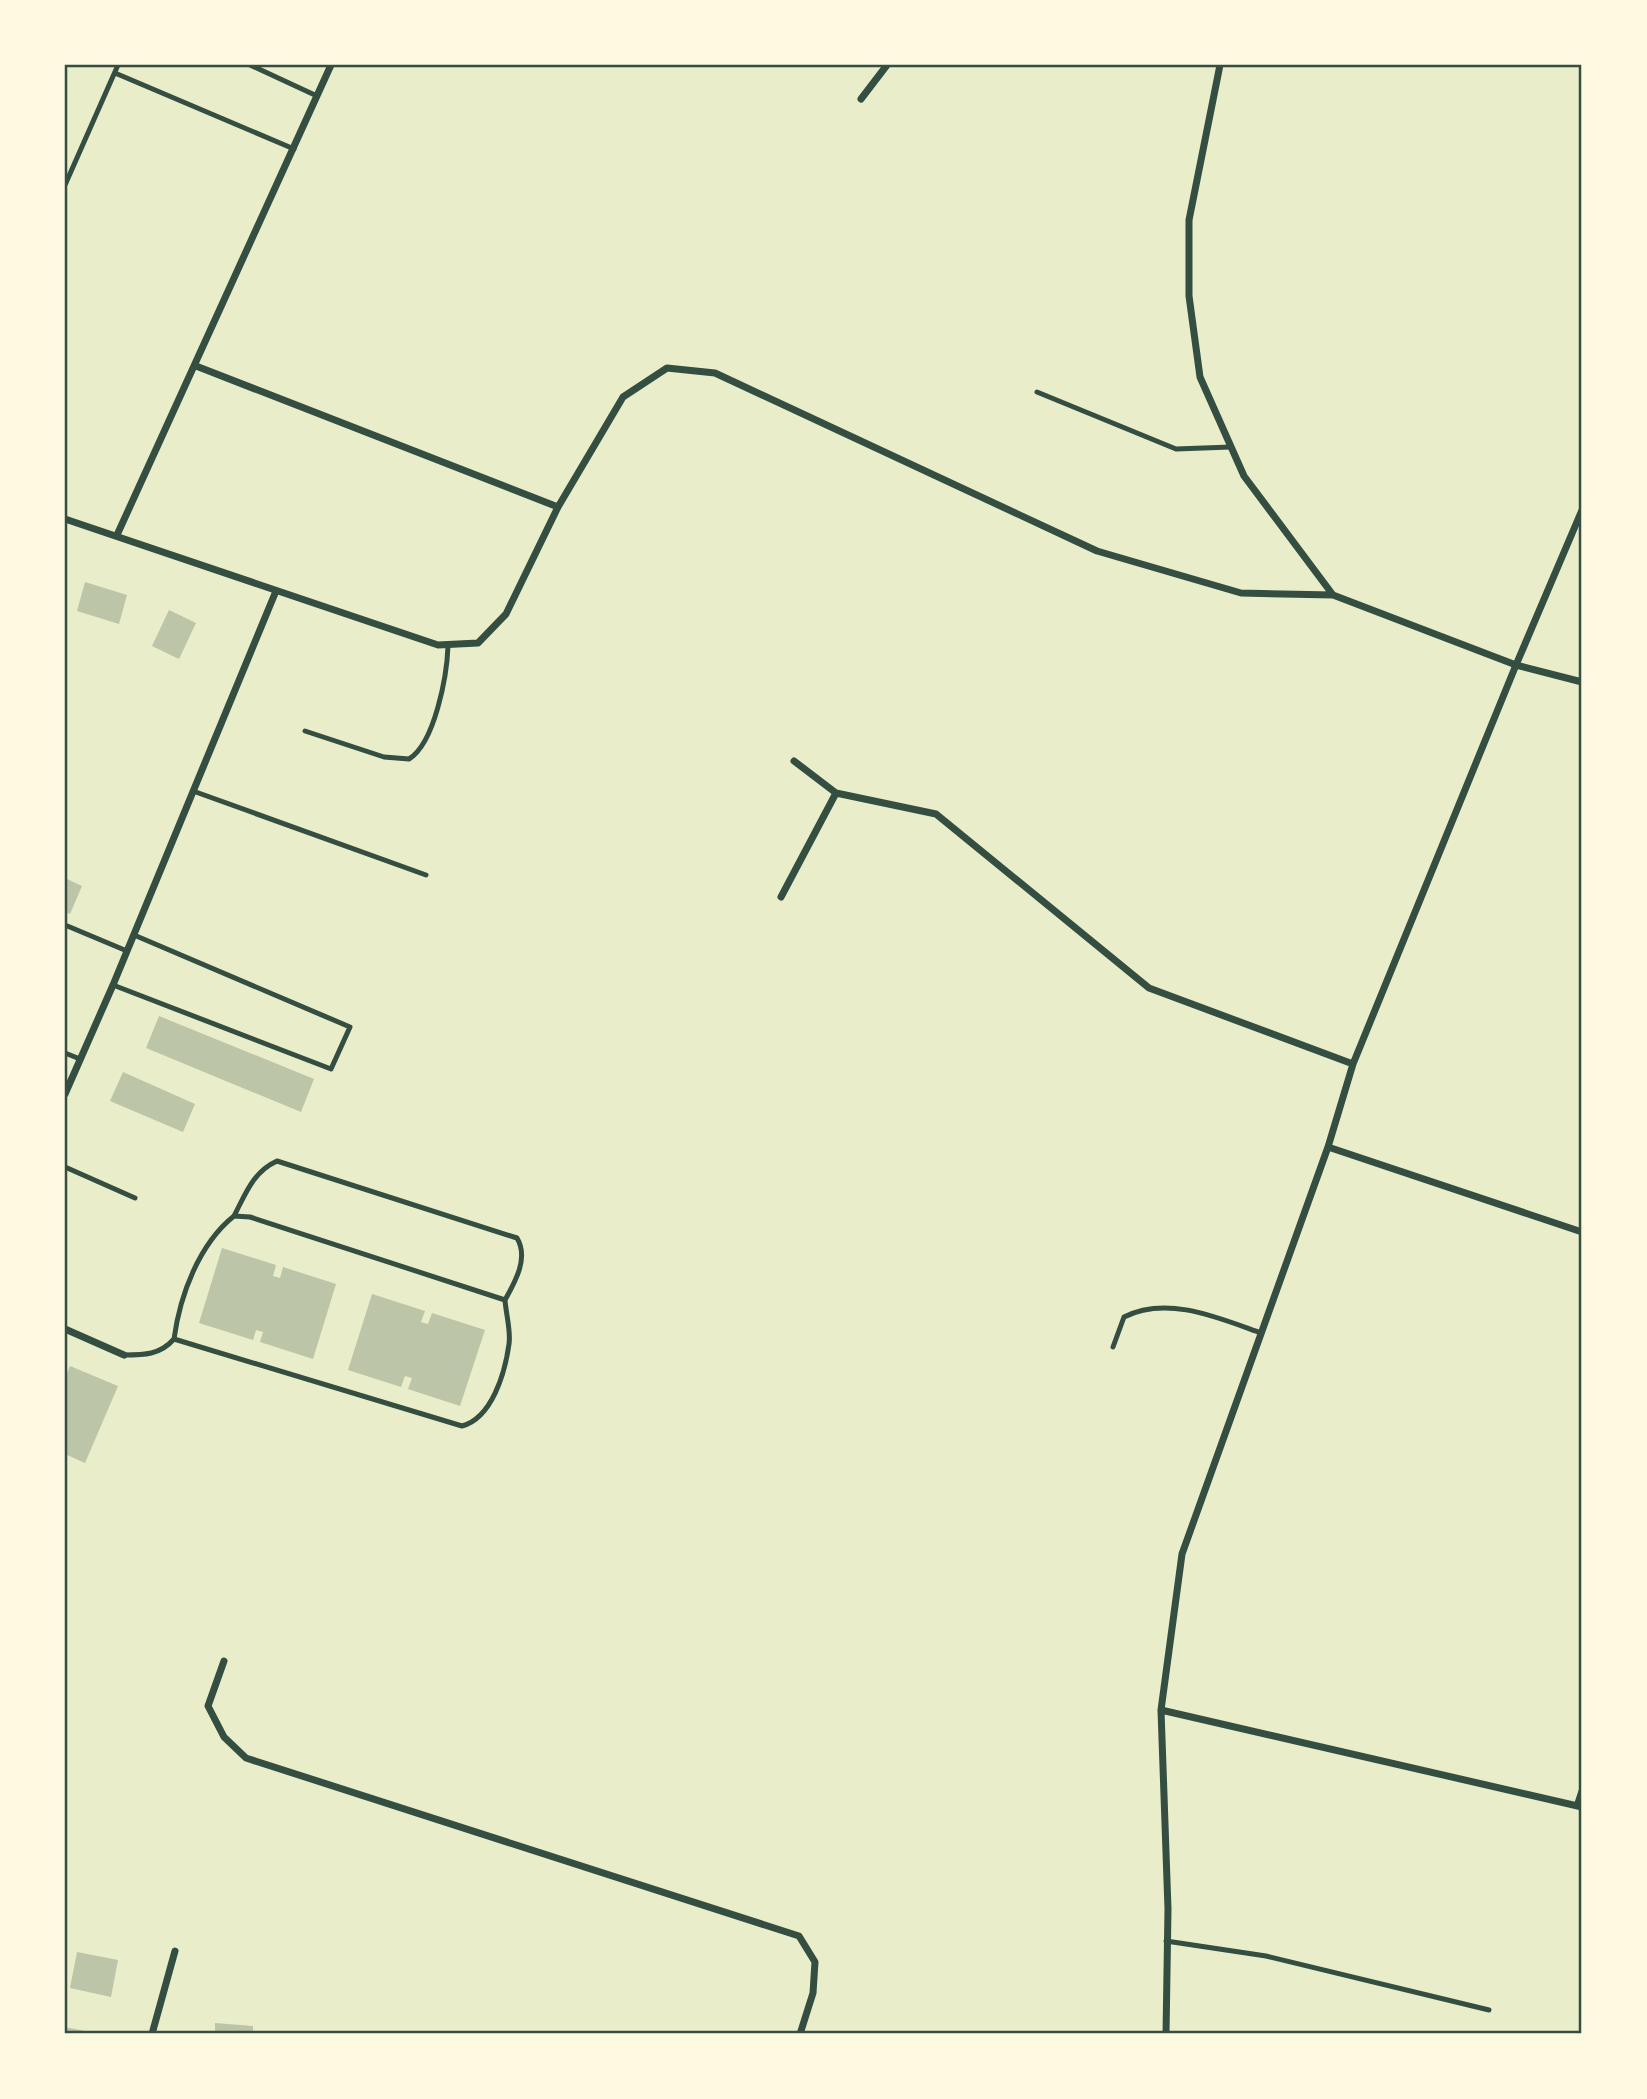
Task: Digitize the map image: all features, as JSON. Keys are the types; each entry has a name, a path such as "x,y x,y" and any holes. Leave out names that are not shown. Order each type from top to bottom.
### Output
{"street":[{"path":"117,534 196,366 331,65"},
{"path":"861,99 887,65"},
{"path":"1220,65 1189,220 1189,296 1200,377 1244,476 1333,595"},
{"path":"196,366 558,507"},
{"path":"65,519 117,534 276,591 449,646 478,643 506,614 558,507 623,397 667,368 715,373 1097,551 1241,593 1333,595 1516,665 1582,682"},
{"path":"1166,2034 1168,1909 1161,1710 1182,1554 1328,1147 1353,1064 1582,510"},
{"path":"65,1094 134,935 276,591"},
{"path":"793,761 836,793 936,814 1149,988 1353,1064"},
{"path":"780,897 836,793"},
{"path":"1328,1147 1582,1232"},
{"path":"65,1329 124,1355"},
{"path":"224,1661 208,1706 224,1737 246,1758 799,1936 815,1962 813,1993 800,2034"},
{"path":"1161,1710 1580,1807 1582,1791"},
{"path":"152,2034 175,1951"}],"lane":[{"path":"65,185 118,65"},
{"path":"250,65 317,96"},
{"path":"115,73 294,149"},
{"path":"1037,392 1176,449 1231,447"},
{"path":"304,731 384,757 409,759 421,747 444,691 449,646"},
{"path":"193,791 426,875"},
{"path":"65,925 127,951"},
{"path":"113,985 331,1069 350,1027 134,935"},
{"path":"65,1053 80,1059"},
{"path":"124,1355 145,1355 165,1350 174,1339 187,1291 204,1248 217,1229 234,1216 254,1177 263,1168 277,1161 517,1238 522,1245 522,1261 505,1300 509,1343 491,1402 484,1416 462,1426 174,1339"},
{"path":"65,1167 135,1198"},
{"path":"234,1216 250,1217 505,1300"},
{"path":"1113,1347 1124,1317 1139,1309 1203,1312 1261,1333"},
{"path":"1166,1941 1266,1956 1489,2010"}],"building":[{"path":"85,582 127,595 119,624 77,611"},
{"path":"169,610 196,623 179,659 152,646"},
{"path":"65,878 82,886 70,914 65,912"},
{"path":"159,1016 314,1079 301,1112 146,1048"},
{"path":"123,1072 195,1104 183,1132 110,1101"},
{"path":"222,1248 276,1265 273,1276 280,1278 283,1267 336,1284 313,1359 260,1342 263,1332 256,1330 253,1340 199,1323"},
{"path":"372,1294 425,1311 421,1322 428,1324 432,1313 485,1330 460,1406 408,1389 412,1378 405,1376 401,1387 348,1370"},
{"path":"70,1366 118,1386 85,1463 65,1454 65,1378"},
{"path":"77,1952 118,1960 111,1997 70,1988"},
{"path":"215,2023 253,2026 253,2034 215,2034"},
{"path":"65,2027 95,2033 95,2034 65,2034"}]}
